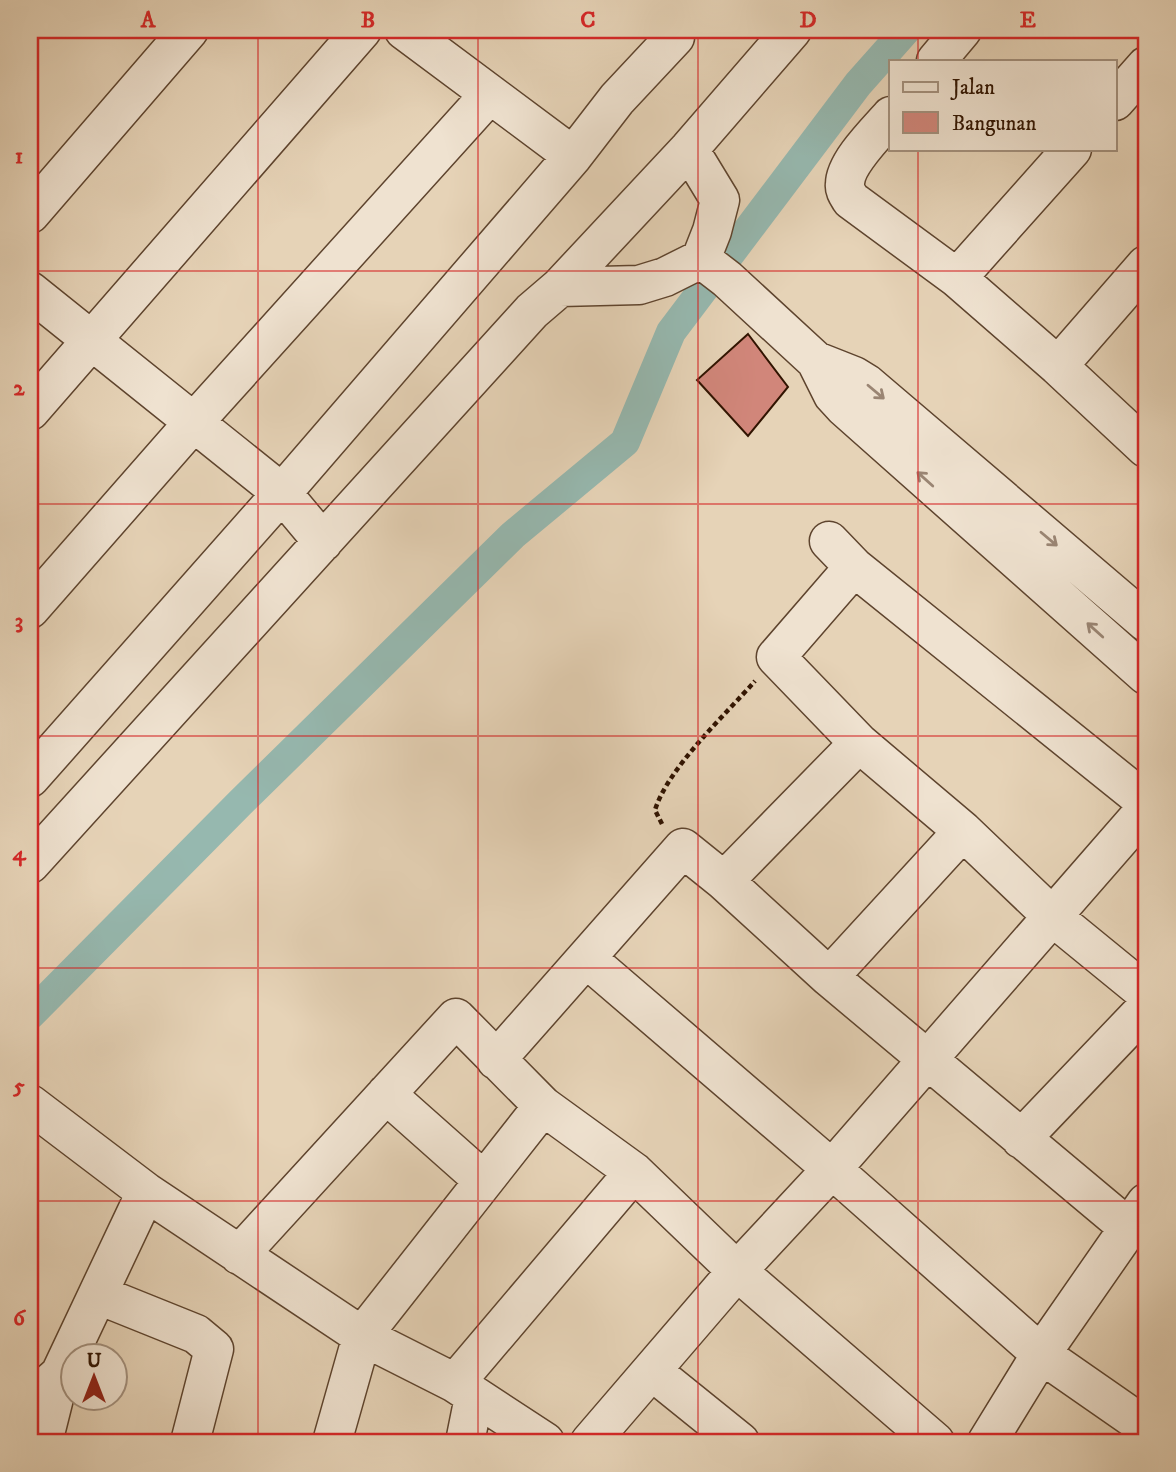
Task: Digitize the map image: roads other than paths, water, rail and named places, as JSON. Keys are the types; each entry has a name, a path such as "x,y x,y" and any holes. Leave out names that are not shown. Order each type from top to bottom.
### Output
{"street":[{"path":"30,214 189,30"},
{"path":"30,411 362,30"},
{"path":"404,30 573,156"},
{"path":"30,778 282,493 573,156 617,99 675,37 665,30"},
{"path":"30,864 532,311 560,287 689,149 792,30"},
{"path":"937,60 961,30"},
{"path":"1116,100 1146,66"},
{"path":"30,609 194,422 490,94"},
{"path":"889,118 846,174 844,187 851,200 957,278 1058,366 1146,448"},
{"path":"689,149 720,200 712,231 713,268 816,361 867,384 1146,622"},
{"path":"957,278 1071,150"},
{"path":"1058,366 1146,265"},
{"path":"560,287 639,285 713,268"},
{"path":"30,291 282,493 323,542"},
{"path":"816,361 833,395 844,407 1146,675"},
{"path":"1146,802 841,554 776,657 859,743 963,831 1053,917 1146,993"},
{"path":"724,881 859,743"},
{"path":"590,1442 737,1271 929,1060 1146,809"},
{"path":"829,977 963,831"},
{"path":"496,1060 683,848 724,881 829,977 1021,1139 1138,1216 1041,1354 987,1442"},
{"path":"586,958 832,1169 1041,1354 1146,1427"},
{"path":"1021,1139 1146,1008"},
{"path":"239,1255 456,1018 462,1021 496,1060 543,1106 634,1172 737,1271 935,1442"},
{"path":"386,1094 484,1181"},
{"path":"332,1442 362,1336 543,1106"},
{"path":"36,1122 362,1336 465,1390 545,1442"},
{"path":"465,1442 465,1390 634,1172"},
{"path":"76,1342 146,1192"},
{"path":"99,1295 196,1334 214,1349 190,1442"},
{"path":"652,1370 740,1442"},
{"path":"30,1401 60,1374"},
{"path":"43,1442 60,1374"}],"waterway":[{"path":"30,1015 240,803 513,535 625,442 671,332 858,84 906,30"}]}
